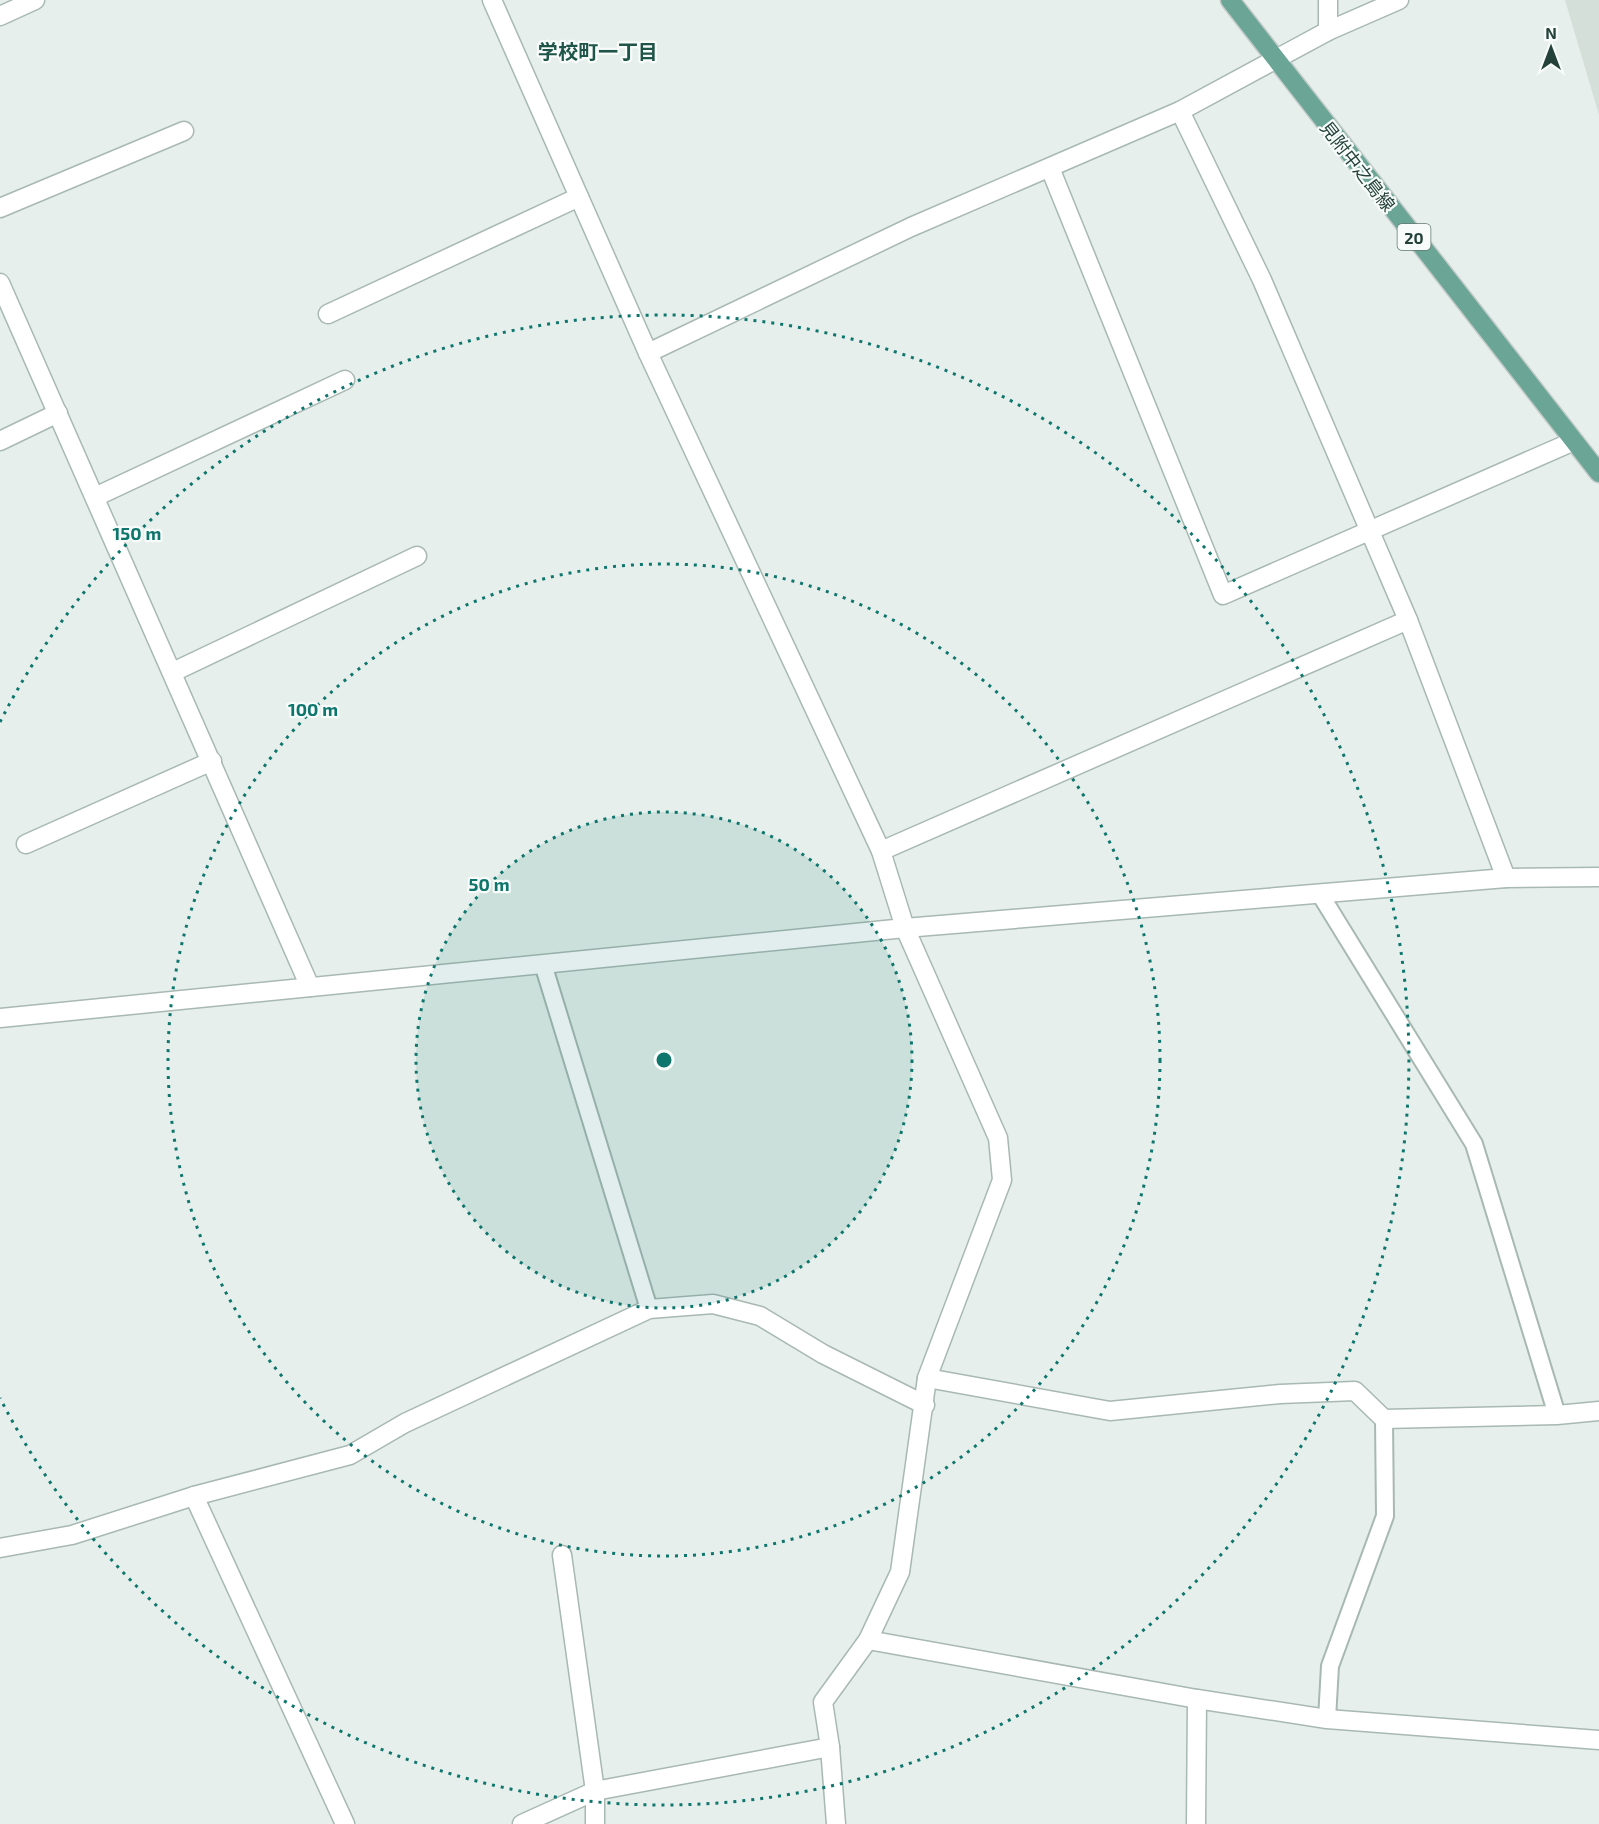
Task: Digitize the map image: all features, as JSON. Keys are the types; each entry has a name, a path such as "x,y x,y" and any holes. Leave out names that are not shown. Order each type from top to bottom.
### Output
{"main road":[{"name":"見附中之島線","path":"1230,0 1599,473"}],"street":[{"path":"0,16 35,0"},
{"path":"492,0 648,353 881,851 905,928 998,1138 1002,1180 927,1378 900,1572 868,1640 823,1702 830,1747 837,1824"},
{"path":"1328,0 1328,31"},
{"path":"648,353 911,227 1180,111 1328,31 1399,0"},
{"path":"1180,111 1262,280 1371,532 1408,620 1506,878"},
{"path":"0,208 184,131"},
{"path":"1050,168 1223,595 1574,441"},
{"path":"328,314 579,197"},
{"path":"0,283 310,987"},
{"path":"95,497 345,380"},
{"path":"0,441 58,413"},
{"path":"172,672 417,556"},
{"path":"881,851 1408,620"},
{"path":"26,844 212,761"},
{"path":"0,1018 905,928 1506,878 1599,877"},
{"path":"0,1548 72,1535 195,1496 350,1455 405,1423 649,1309 713,1304 760,1316 823,1354 925,1405"},
{"path":"927,1378 1110,1411 1280,1394 1355,1391 1384,1419 1557,1415 1599,1411"},
{"path":"195,1496 345,1824"},
{"path":"562,1555 595,1791 595,1824"},
{"path":"868,1640 1197,1699 1327,1719 1599,1740"},
{"path":"1196,1824 1197,1699"},
{"path":"522,1824 595,1791 830,1747"}],"lane":[{"path":"1320,894 1474,1144 1557,1415"},
{"path":"543,964 649,1309"},
{"path":"1327,1719 1330,1666 1385,1516 1384,1419"}],"shaded area":[{"path":"1565,0 1599,0 1599,115"}],"district":[{"name":"学校町一丁目","path":"598,51"}]}
